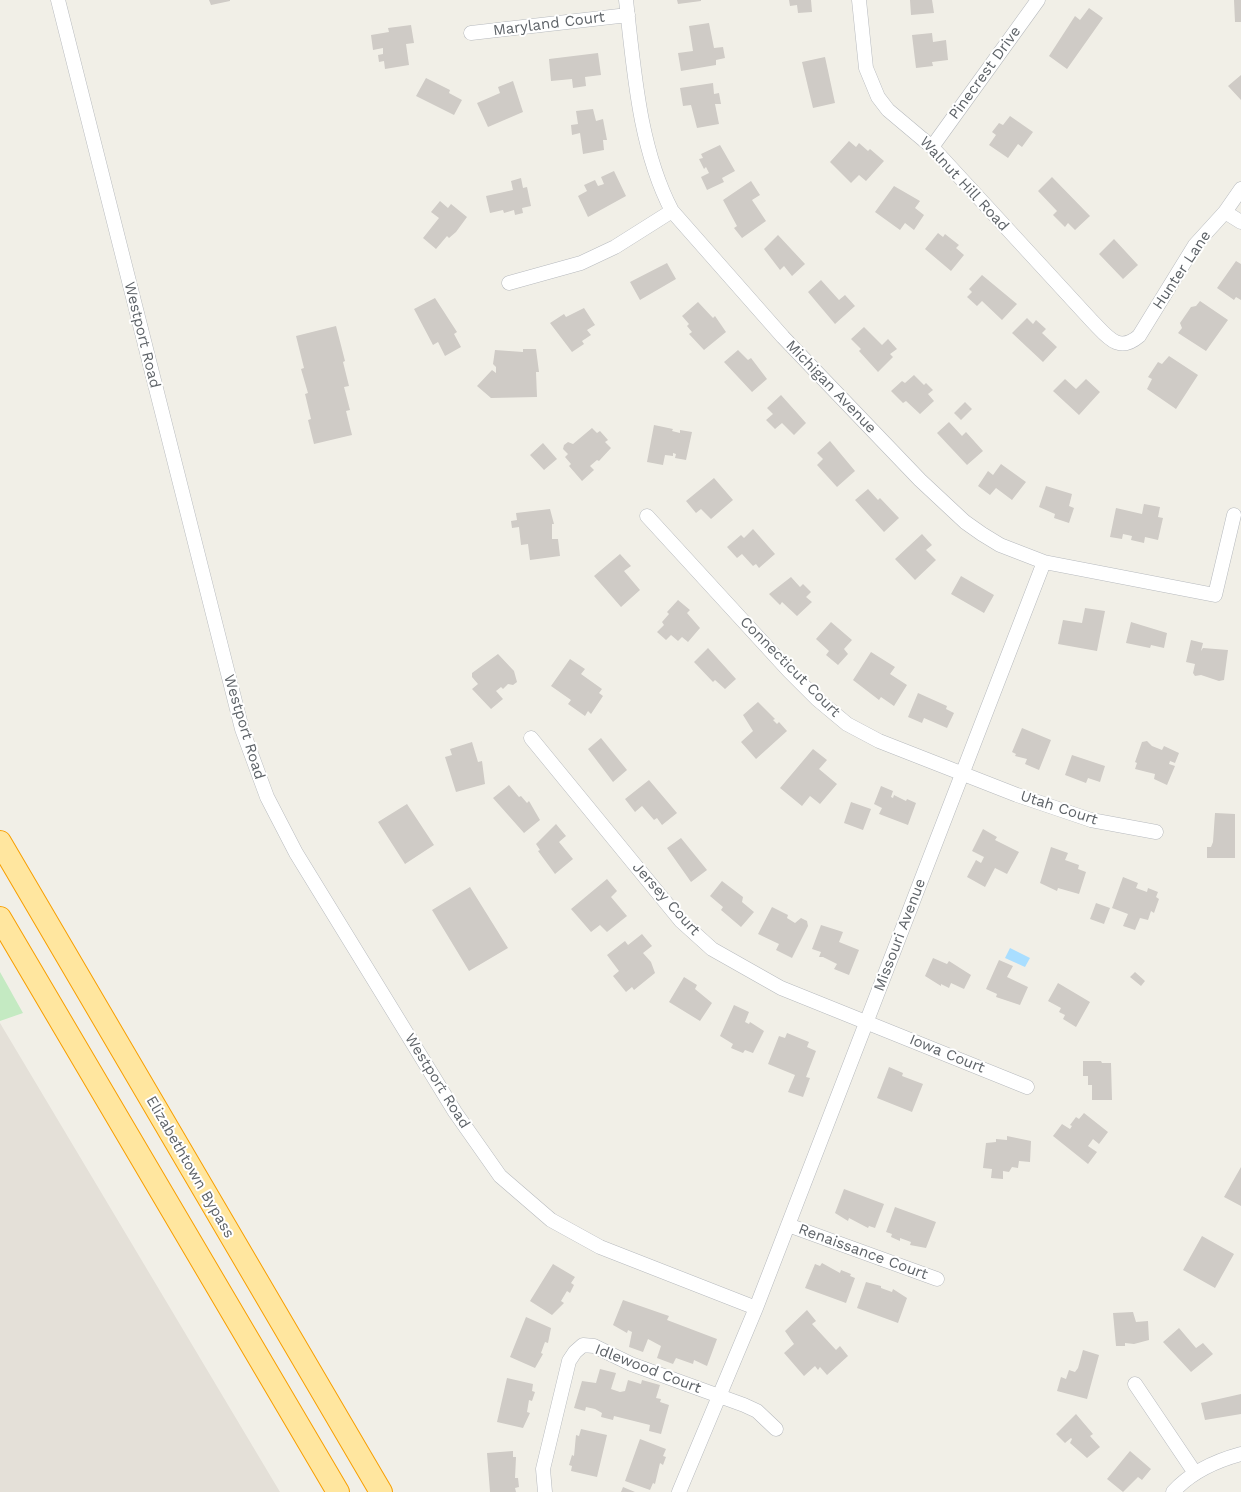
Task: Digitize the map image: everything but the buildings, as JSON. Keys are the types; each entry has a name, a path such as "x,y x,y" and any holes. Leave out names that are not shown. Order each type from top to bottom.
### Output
{"highway":[{"name":"Elizabethtown Bypass","path":"0,842 381,1492"},
{"path":"0,918 338,1492"}],"street":[{"name":"Westport Road","path":"58,0 242,729 267,797 296,853 455,1112 500,1176 550,1220 600,1247 756,1308"},
{"name":"Michigan Avenue","path":"626,0 650,157 663,194 672,211 783,337 948,507 965,522 1000,546 1044,562 1215,595 1234,515"},
{"name":"Walnut Hill Road","path":"859,0 863,52 870,83 888,110 932,147 1108,338 1119,344"},
{"name":"Pinecrest Drive","path":"932,147 1038,0"},
{"name":"Maryland Court","path":"471,33 628,15"},
{"name":"Hunter Lane","path":"1119,344 1130,344 1139,336 1195,245 1225,212 1241,189"},
{"path":"509,282 581,263 615,247 672,211"},
{"path":"1225,212 1241,222"},
{"name":"Connecticut Court","path":"647,516 790,671 832,712 848,724 879,741 964,774"},
{"name":"Missouri Avenue","path":"756,1308 915,893 964,774 1044,562"},
{"name":"Jersey Court","path":"531,738 681,921 712,949 752,974 781,988 867,1022"},
{"name":"Utah Court","path":"964,774 1071,814 1156,832"},
{"name":"Iowa Court","path":"867,1022 1027,1086"},
{"name":"Renaissance Court","path":"788,1225 937,1279"},
{"name":"Idlewood Court","path":"679,1492 756,1308"},
{"name":"Idlewood Court","path":"545,1492 543,1469 569,1361 582,1345 594,1346 631,1364 718,1395"},
{"path":"1135,1384 1195,1473"},
{"path":"718,1395 757,1412 776,1430"},
{"path":"1173,1492 1195,1473 1219,1461 1241,1454"}],"shaded area":[{"path":"0,1023 280,1492 0,1492"}],"green space":[{"path":"0,972 23,1013 0,1021"}],"water":[{"path":"1010,948 1030,958 1025,967 1005,958"}]}
